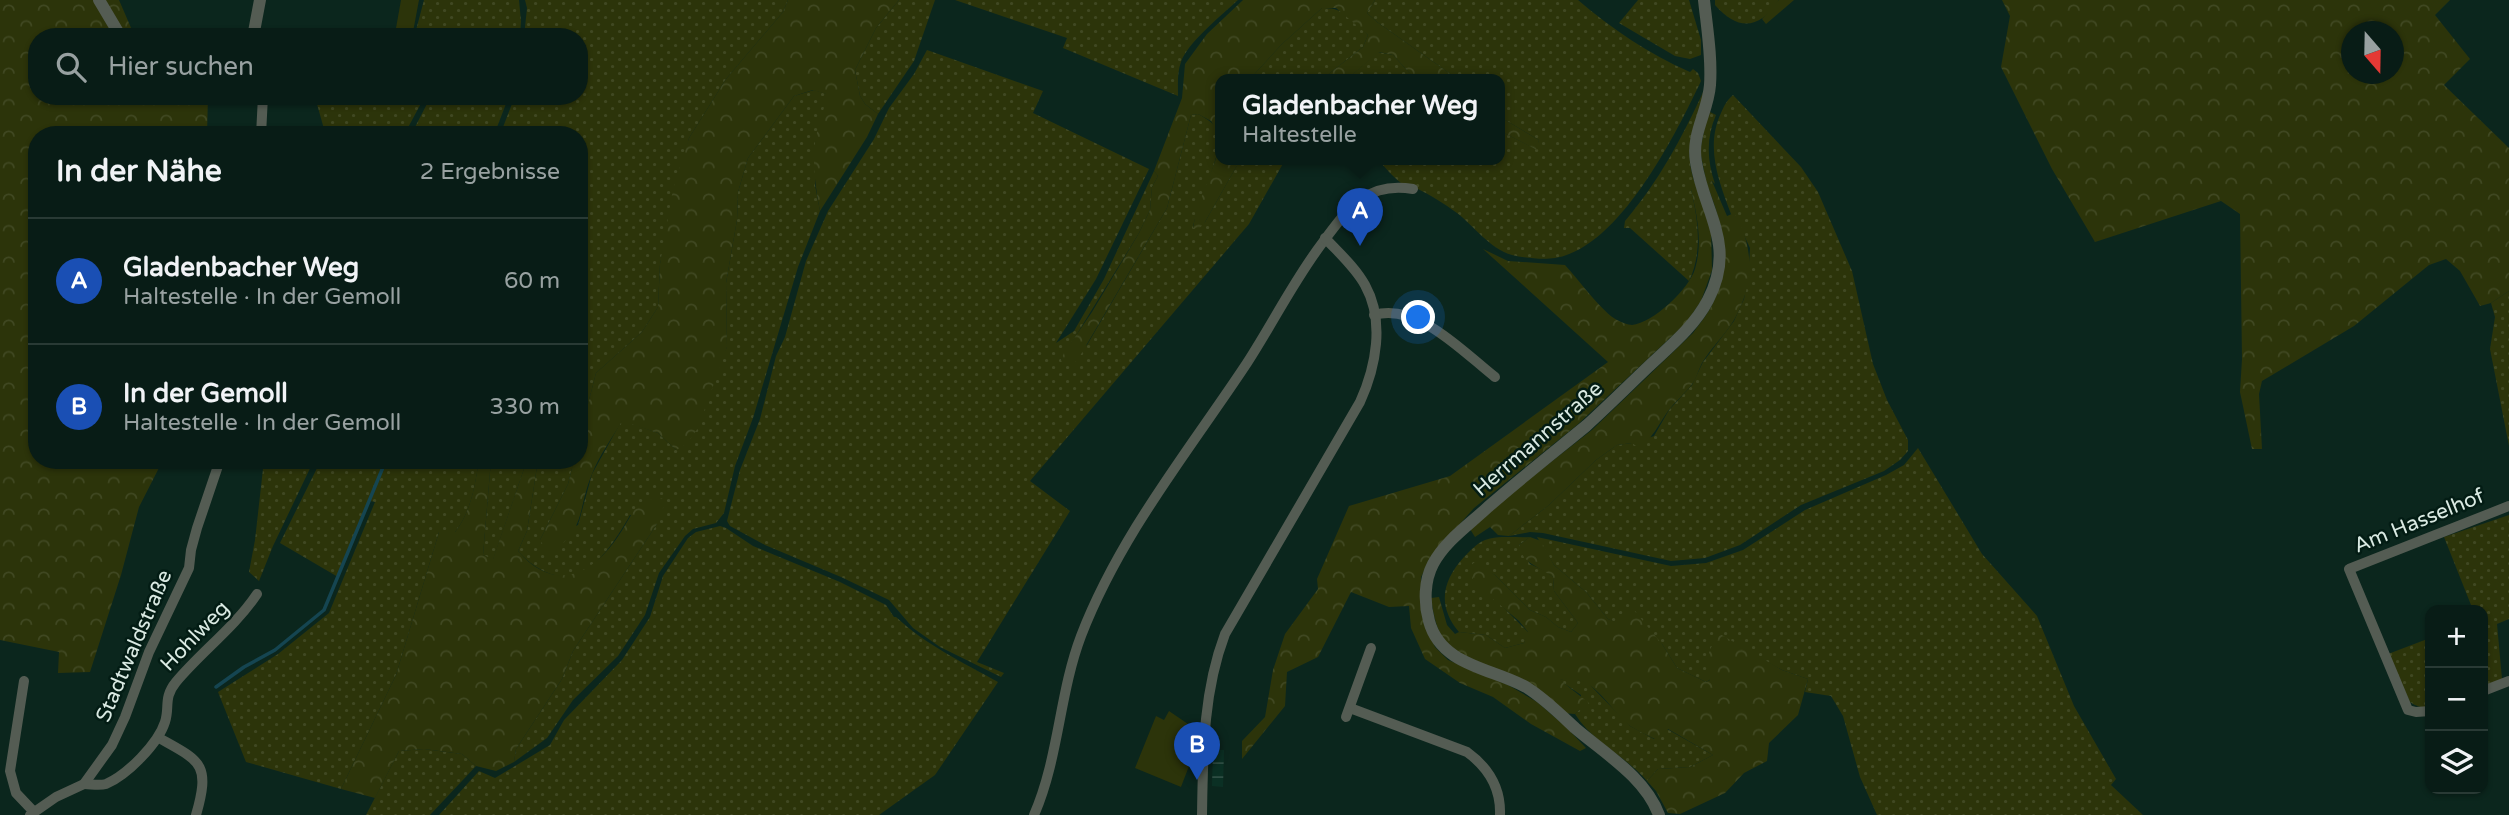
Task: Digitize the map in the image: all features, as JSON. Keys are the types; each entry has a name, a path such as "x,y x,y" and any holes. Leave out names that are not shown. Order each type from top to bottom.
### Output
{"street":[{"path":"99,0 116,28"},
{"path":"255,28 260,0"},
{"name":"Herrmannstraße","path":"1659,815 1650,797 1636,780 1542,698 1514,680 1468,663 1445,648 1430,623 1426,594 1432,566 1451,540 1587,424 1689,327 1708,300 1718,267 1719,245 1716,225 1699,175 1694,150 1710,86 1704,0"},
{"path":"261,126 263,105"},
{"path":"1034,815 1045,790 1075,656 1100,591 1142,518 1247,363 1301,271 1342,217 1363,198 1389,188 1413,190"},
{"path":"1202,815 1206,708 1216,656 1235,613 1360,402 1373,367 1377,345 1371,300 1364,283 1325,239"},
{"path":"1374,315 1392,311 1414,316 1495,377"},
{"name":"Stadtwaldstraße","path":"24,681 10,771 16,793 32,814 84,784 112,745 149,652 189,568 197,528 217,469"},
{"name":"Am Hasselhof","path":"2425,711 2408,710 2349,569 2509,506"},
{"name":"Hohlweg","path":"159,738 166,719 166,702 173,685 201,654 232,626 257,594"},
{"path":"1371,648 1348,712 1467,752 1487,770 1497,789 1500,815"},
{"path":"2488,689 2509,681"},
{"path":"84,784 104,785 131,766 159,738 191,756 200,765 202,782 196,815"}],"shaded area":[{"path":"1213,750 1224,750 1223,787 1212,786"}],"green space":[{"path":"0,0 119,0 131,28 28,28 28,105 208,105 207,126 28,126 28,469 158,469 139,507 121,575 90,672 58,673 59,652 0,640"},
{"path":"401,0 419,0 414,28 396,28"},
{"path":"424,0 519,0 521,28 417,28"},
{"path":"525,0 788,0 783,12 726,79 689,138 660,264 658,307 642,332 596,373 588,404 588,126 503,126 512,105 588,105 588,28 525,28"},
{"path":"788,0 899,0 876,28 855,70 860,96 865,104 878,114 867,137 820,211 814,151 826,94 813,90 794,96 748,158 738,192 737,220 726,283 727,347 698,428 687,444 676,450 658,433 622,421 595,467 576,527 549,555 540,540 568,484 572,469 588,469 588,404 596,373 642,332 658,307 660,264 673,189 689,138 726,79 783,12"},
{"path":"899,0 935,0 914,61 878,114 865,104 860,96 855,70 876,28"},
{"path":"955,0 1238,0 1206,29 1185,54 1179,70 1178,96 1063,48 1067,38"},
{"path":"1243,0 1375,0 1367,13 1451,74 1410,74 1393,55 1379,52 1353,74 1329,74 1363,47 1368,35 1336,8 1322,8 1282,44 1254,74 1215,74 1215,128 1211,121 1198,114 1191,115 1167,208 1077,361 1068,366 1063,365 1061,360 1064,353 1092,312 1150,210 1152,187 1158,176 1154,171 1182,98 1185,64 1207,34"},
{"path":"1375,0 1578,0 1646,49 1690,72 1693,69 1701,81 1677,130 1643,186 1601,234 1579,250 1555,258 1512,255 1489,243 1463,218 1442,203 1414,187 1401,183 1383,165 1505,165 1505,134 1536,149 1539,140 1505,120 1505,74 1451,74 1367,13"},
{"path":"1638,0 1689,0 1701,40 1701,55 1690,59 1675,56 1619,23"},
{"path":"1715,0 1779,0 1764,17 1748,24 1732,20 1715,5"},
{"path":"1779,0 1794,0 1766,24 1762,19"},
{"path":"2002,0 2450,0 2435,15 2470,59 2444,85 2509,148 2509,291 2491,303 2480,306 2460,271 2446,259 2429,265 2354,326 2262,381 2259,394 2262,449 2252,449 2240,392 2240,214 2221,201 2095,242 2052,169 2001,67 2010,16"},
{"path":"1322,8 1342,12 1368,35 1363,47 1329,74 1254,74 1282,44"},
{"path":"927,50 1043,91 1033,113 1149,169 1096,279 1056,343 1074,331 1104,279 1154,171 1158,176 1152,187 1150,210 1139,233 1061,360 1087,345 1167,208 1191,115 1198,114 1215,126 1215,160 1193,227 1205,222 1237,165 1282,165 1249,224 1030,481 1070,511 977,662 1004,673 1001,677 940,647 913,628 889,600 765,545 730,526 727,521 740,470 760,419 776,356 785,337 806,261 828,211 874,139 889,108 914,74"},
{"path":"1378,52 1393,55 1410,74 1353,74"},
{"path":"814,90 827,94 815,144 815,185 820,211 798,267 753,418 735,466 724,513 716,523 693,529 685,536 659,573 645,615 618,656 573,700 547,738 514,762 516,749 562,679 573,651 657,524 630,515 602,556 588,569 572,576 546,572 518,551 527,531 537,469 572,469 568,484 540,540 578,525 592,474 622,420 658,433 676,450 727,347 726,283 737,220 738,192 748,158 794,96"},
{"path":"1704,90 1690,150 1696,186 1691,189 1696,212 1698,247 1689,281 1630,228 1624,228 1625,221 1669,158"},
{"path":"1733,95 1801,167 1818,192 1852,271 1873,364 1887,400 1908,440 1908,451 1884,471 1801,505 1740,545 1705,558 1671,561 1543,533 1530,532 1509,536 1617,445 1654,436 1669,410 1692,385 1703,362 1734,321 1744,299 1750,248 1726,202 1714,151 1716,126"},
{"path":"317,105 420,105 409,126 323,126"},
{"path":"426,105 506,105 497,126 416,126"},
{"path":"1708,111 1716,115 1709,149 1715,184 1712,181 1707,185 1700,151"},
{"path":"1505,120 1539,140 1537,150 1505,134"},
{"path":"1215,161 1215,165 1237,165 1199,229 1193,228 1196,212"},
{"path":"1712,181 1727,216 1734,213 1746,239 1749,253 1748,280 1741,307 1734,320 1702,363 1692,384 1639,448 1632,443 1617,445 1509,536 1498,535 1490,527 1475,537 1470,529 1592,430 1693,333 1706,316 1721,283 1724,254 1717,212 1707,185"},
{"path":"1693,185 1698,186 1711,230 1712,270 1701,301 1686,323 1577,425 1474,508 1432,555 1421,577 1421,610 1424,624 1435,647 1448,660 1508,685 1537,702 1586,748 1580,751 1531,724 1493,697 1460,683 1425,659 1411,628 1409,606 1389,607 1351,592 1318,657 1287,672 1285,706 1242,759 1242,741 1265,717 1273,670 1285,634 1318,589 1317,579 1349,506 1450,476 1608,362 1483,249 1508,261 1565,265 1611,316 1632,325 1640,323 1669,304 1686,286 1695,269 1699,239 1691,189"},
{"path":"2509,291 2509,446 2490,349 2495,317 2491,303"},
{"path":"1918,448 1982,554 2037,616 2074,706 2116,779 2111,785 2143,815 1877,815 1860,777 1843,716 1831,696 1805,692 1808,679 1782,670 1753,654 1706,682 1677,668 1662,644 1608,619 1586,592 1554,565 1537,537 1671,566 1706,563 1743,550 1805,510 1886,475 1904,465"},
{"path":"263,469 310,469 259,581 249,572"},
{"path":"317,469 478,469 472,498 465,516 455,532 439,532 396,675 341,789 246,762 218,692 278,654 329,613 375,502 370,501 338,577 280,543"},
{"path":"478,469 490,469 483,555 493,559 524,469 537,469 527,531 518,551 545,572 559,575 572,574 597,561 640,504 650,499 667,498 657,524 573,651 562,679 516,749 514,762 496,771 476,766 462,754 424,749 399,751 375,798 341,789 396,675 439,532 455,532 465,516"},
{"path":"490,469 524,469 493,560 483,555"},
{"path":"2509,515 2509,619 2497,624 2502,679 2488,685 2488,605 2471,605 2444,537"},
{"path":"720,526 753,546 840,582 886,605 894,617 920,636 998,682 935,775 879,815 439,815 479,771 495,778 550,745 564,720 622,660 650,617 663,576 688,538 696,532"},
{"path":"1530,537 1519,545 1530,564 1553,577 1554,591 1578,623 1571,632 1558,627 1546,617 1530,610 1495,575 1483,569 1502,606 1529,633 1524,643 1505,648 1486,635 1459,632 1447,613 1445,603 1447,584 1457,566 1474,547 1490,538"},
{"path":"1530,537 1541,541 1554,565 1586,592 1608,619 1621,624 1633,609 1662,644 1677,668 1706,682 1710,680 1708,656 1720,634 1782,670 1808,679 1798,715 1769,743 1767,761 1744,773 1725,793 1680,814 1668,813 1647,781 1658,769 1690,767 1713,755 1668,729 1655,739 1633,728 1599,693 1582,681 1560,680 1589,703 1592,713 1579,710 1575,714 1563,713 1478,666 1449,645 1437,626 1431,598 1439,597 1447,625 1455,634 1459,632 1486,635 1505,648 1524,643 1528,632 1473,579 1470,566 1475,562 1495,575 1530,610 1546,617 1558,627 1571,632 1578,623 1554,591 1553,577 1527,561 1521,551 1519,545"},
{"path":"2425,640 2425,708 2410,702 2388,654"},
{"path":"1572,677 1588,683 1630,726 1654,739 1667,729 1713,755 1690,767 1658,769 1647,781 1582,724 1575,714 1579,710 1581,695 1559,680"},
{"path":"1169,711 1188,724 1187,744 1199,748 1196,762 1191,761 1181,787 1135,768 1156,716 1164,720"},
{"path":"424,749 462,754 476,766 430,815 366,815 399,751"}],"waterway":[{"path":"216,687 275,650 324,610 382,469"}],"place":[{"name":"Gladenbacher Weg","path":"1360,246"},
{"name":"In der Gemoll","path":"1197,780"}]}
